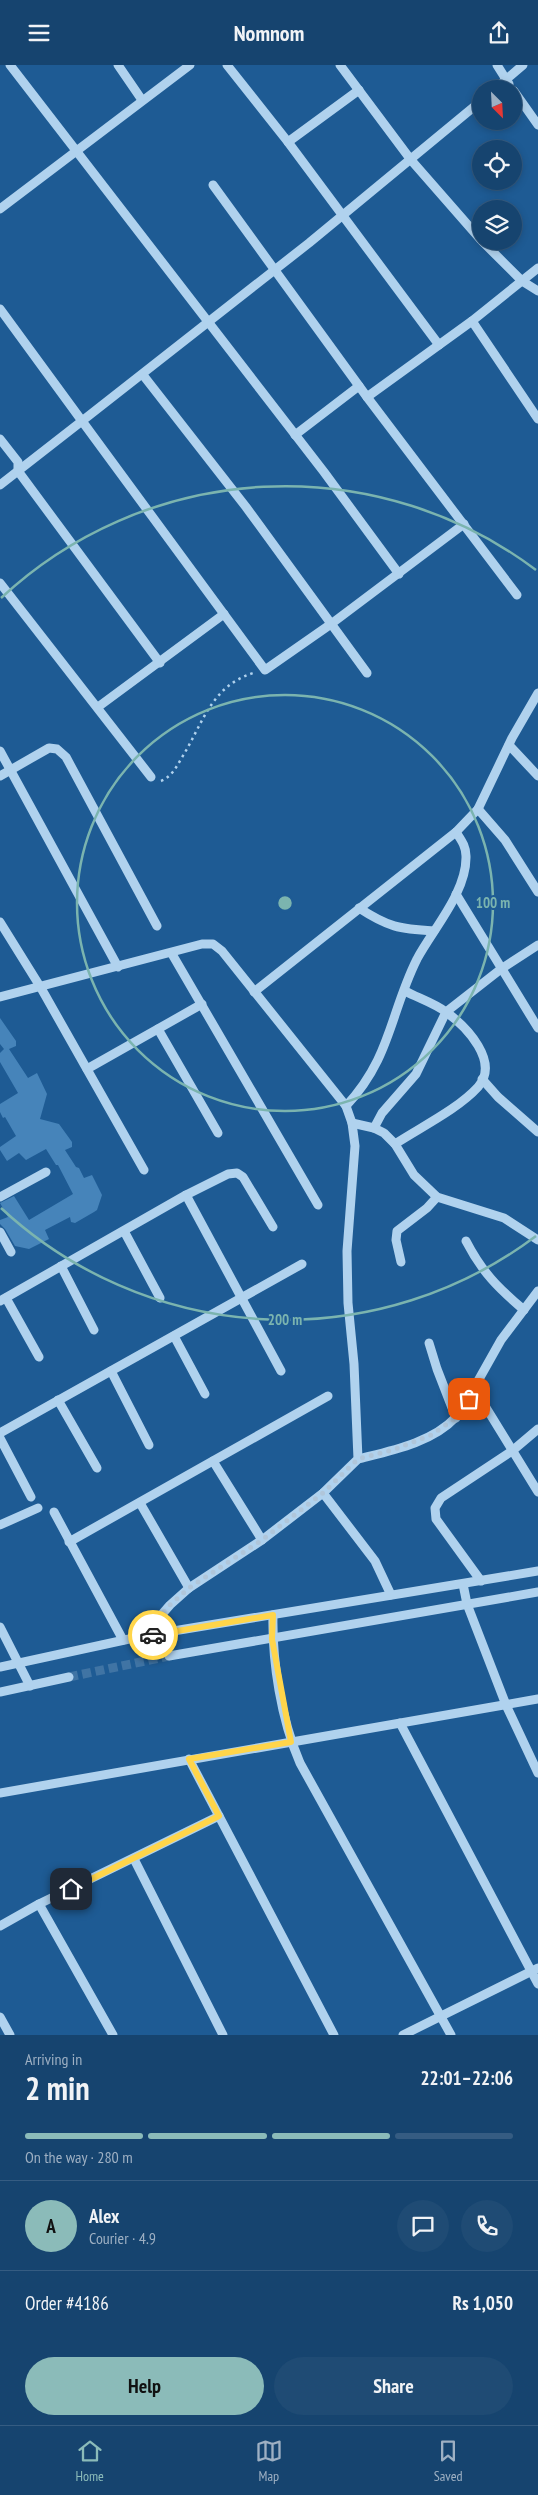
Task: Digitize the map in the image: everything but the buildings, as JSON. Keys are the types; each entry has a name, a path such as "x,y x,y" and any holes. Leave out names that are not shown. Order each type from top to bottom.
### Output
{"street":[{"path":"10,65 399,573"},
{"path":"118,65 142,100"},
{"path":"0,209 77,153 142,100 190,65"},
{"path":"227,65 288,142 439,345"},
{"path":"340,65 412,160 472,229"},
{"path":"497,65 506,80 523,65"},
{"path":"288,142 359,90"},
{"path":"522,103 538,125"},
{"path":"0,485 143,375 207,322 276,269 412,160 472,109"},
{"path":"213,185 276,269 367,397 517,595"},
{"path":"491,250 522,281 538,291"},
{"path":"367,397 472,321 538,268"},
{"path":"0,309 265,670 331,624 464,524"},
{"path":"472,321 538,419"},
{"path":"143,375 246,507 367,673"},
{"path":"295,435 359,386"},
{"path":"0,439 18,462 18,471 160,663"},
{"path":"0,583 151,777"},
{"path":"98,707 224,614"},
{"path":"254,992 456,832 478,809 509,745 538,693"},
{"path":"509,745 538,777"},
{"path":"0,775 49,748 57,749 66,757 157,926"},
{"path":"0,751 118,967"},
{"path":"478,809 505,840 538,892"},
{"path":"346,1105 363,1088 376,1066 417,959 456,894 466,857 464,844 456,832"},
{"path":"456,894 538,1028"},
{"path":"359,908 379,921 399,929 434,931"},
{"path":"0,922 41,988 144,1170"},
{"path":"0,997 172,954 202,944 213,944 222,951 346,1105 352,1123 355,1146 348,1251 348,1303 354,1364 358,1459"},
{"path":"374,1128 382,1113 416,1073 446,1012 501,969 538,945"},
{"path":"172,954 318,1205"},
{"path":"395,1144 466,1098 479,1086 487,1070 485,1057 473,1039 446,1012 405,991"},
{"path":"87,1069 202,1004"},
{"path":"158,1029 218,1133"},
{"path":"482,1079 498,1097 538,1131"},
{"path":"352,1123 374,1128 384,1133 395,1144 414,1175 437,1197 504,1218 538,1240"},
{"path":"0,1197 46,1172"},
{"path":"39,1357 3,1299 186,1195 228,1174 237,1173 243,1177 273,1227"},
{"path":"186,1195 281,1371"},
{"path":"402,1261 396,1240 397,1231 427,1208 437,1197"},
{"path":"124,1231 160,1298"},
{"path":"0,1232 11,1252"},
{"path":"466,1241 478,1264 494,1285 524,1311"},
{"path":"0,1433 302,1264"},
{"path":"61,1266 94,1330"},
{"path":"142,1637 170,1605 189,1588 262,1540 323,1493 358,1459 393,1450 431,1435 456,1418 469,1399 501,1341 538,1291"},
{"path":"530,1302 538,1308"},
{"path":"174,1336 205,1394"},
{"path":"429,1343 456,1418"},
{"path":"111,1371 149,1445"},
{"path":"474,1388 537,1489"},
{"path":"69,1542 328,1396"},
{"path":"469,1399 473,1397 480,1399"},
{"path":"58,1400 97,1468"},
{"path":"481,1581 436,1519 435,1508 441,1497 512,1451 538,1429"},
{"path":"0,1438 31,1497"},
{"path":"213,1461 262,1540"},
{"path":"323,1493 375,1561 391,1595"},
{"path":"140,1503 189,1588"},
{"path":"0,1525 38,1508"},
{"path":"54,1512 123,1640"},
{"path":"0,1667 123,1640 538,1571"},
{"path":"463,1584 467,1604 506,1705 538,1773"},
{"path":"169,1656 538,1592"},
{"path":"273,1615 272,1639 291,1742 300,1763 442,2016 450,2035"},
{"path":"0,1627 30,1686"},
{"path":"0,1692 69,1677"},
{"path":"0,1793 538,1699"},
{"path":"400,1723 535,1969 538,1984"},
{"path":"189,1759 334,2035"},
{"path":"0,1926 39,1904 219,1816"},
{"path":"134,1859 223,2035"},
{"path":"39,1904 113,2035"},
{"path":"402,2035 535,1969"},
{"path":"0,2017 10,2035"}],"path":[{"path":"151,777 158,782 167,779 173,772 209,708 228,685 243,677 265,670"}],"tunnel":[{"path":"69,1677 169,1656"}],"way so far":[{"path":"153,1635 142,1637 170,1605 189,1588 262,1540 323,1493 358,1459 393,1450 431,1435 456,1418 469,1399"}],"route":[{"path":"71,1889 219,1816 189,1759 291,1742 286,1724 272,1639 273,1615 153,1635"}]}
